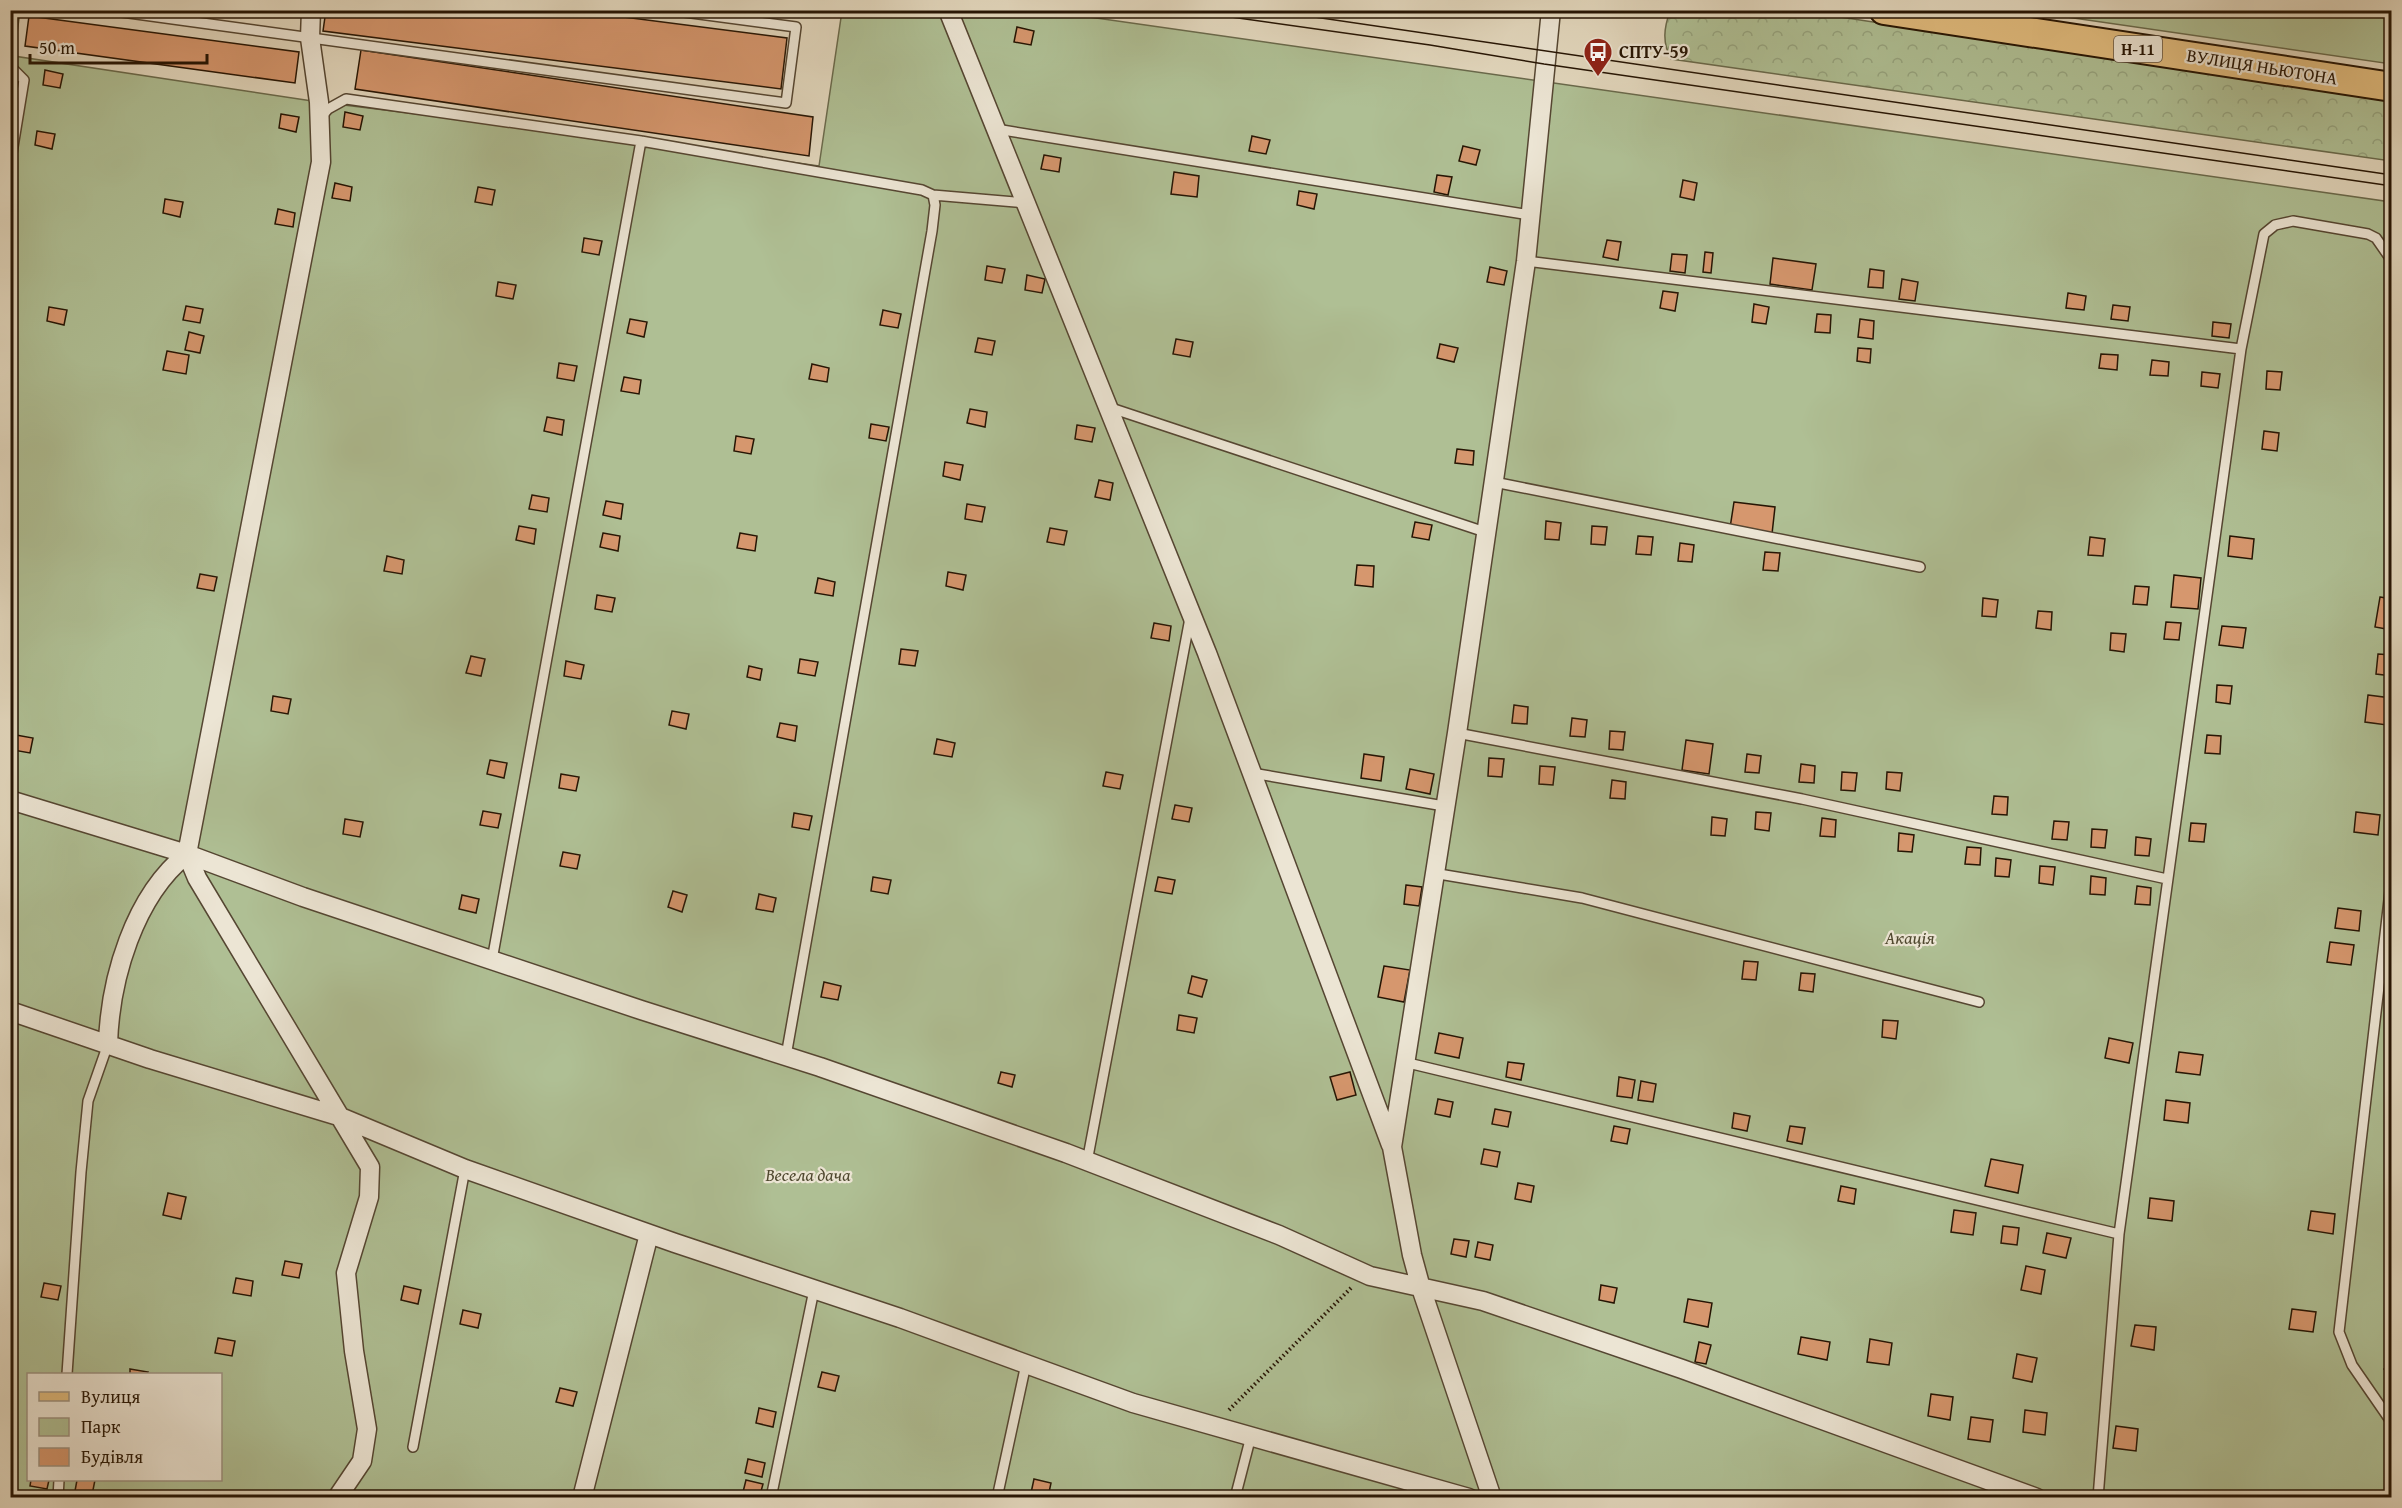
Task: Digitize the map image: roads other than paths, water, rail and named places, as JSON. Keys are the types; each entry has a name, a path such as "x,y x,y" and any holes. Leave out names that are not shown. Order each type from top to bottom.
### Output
{"main road":[{"name":"ВУЛИЦЯ НЬЮТОНА","path":"1884,10 2391,87"}],"street":[{"path":"311,10 310,38 320,118 321,162 187,854 197,878 370,1167 369,1197 346,1273 354,1351 367,1429 362,1461 337,1497"},
{"path":"948,10 1191,613 1392,1147 1412,1255 1421,1288 1492,1497"},
{"path":"1392,1147 1526,261 1551,10"},
{"path":"10,800 187,854 303,897 786,1056 1087,1162 1280,1235 1370,1276 1483,1301 2037,1497"},
{"path":"108,1044 109,1015 130,934 150,895 170,868 187,854"},
{"path":"10,1011 338,1116 465,1169 1133,1403 1469,1497"},
{"path":"582,1497 648,1234"}],"lane":[{"path":"107,10 786,103 796,27 669,10"},
{"path":"10,66 24,80 10,165"},
{"path":"320,118 328,109 346,99 641,141 922,190 933,195 1026,203"},
{"path":"996,129 1530,215"},
{"path":"492,960 641,141"},
{"path":"786,1056 932,231 935,205 933,195"},
{"path":"2098,1497 2119,1234 2241,349 2264,234 2276,225 2293,220 2368,234 2384,248 2391,261"},
{"path":"1526,261 2241,349"},
{"path":"1108,407 1485,532"},
{"path":"1494,482 1920,567"},
{"path":"1087,1162 1191,613"},
{"path":"1456,733 1802,799 2167,879"},
{"path":"1252,773 1444,806"},
{"path":"1433,873 1582,898 1979,1002"},
{"path":"2391,874 2339,1332 2352,1365 2391,1423"},
{"path":"2385,932 2391,941"},
{"path":"67,1373 88,1101 108,1044"},
{"path":"1404,1062 2119,1234"},
{"path":"414,1447 465,1169"},
{"path":"771,1497 814,1290"},
{"path":"997,1497 1026,1364"},
{"path":"1235,1497 1251,1436"},
{"path":"58,1497 59,1481"}],"tram line":[{"path":"1181,10 2392,186"},
{"path":"1267,10 2392,175"}],"place":[{"name":"СПТУ-59","path":"1598,78"}],"park label":[{"name":"Акація","path":"1910,938"},
{"name":"Весела дача","path":"808,1175"}]}
